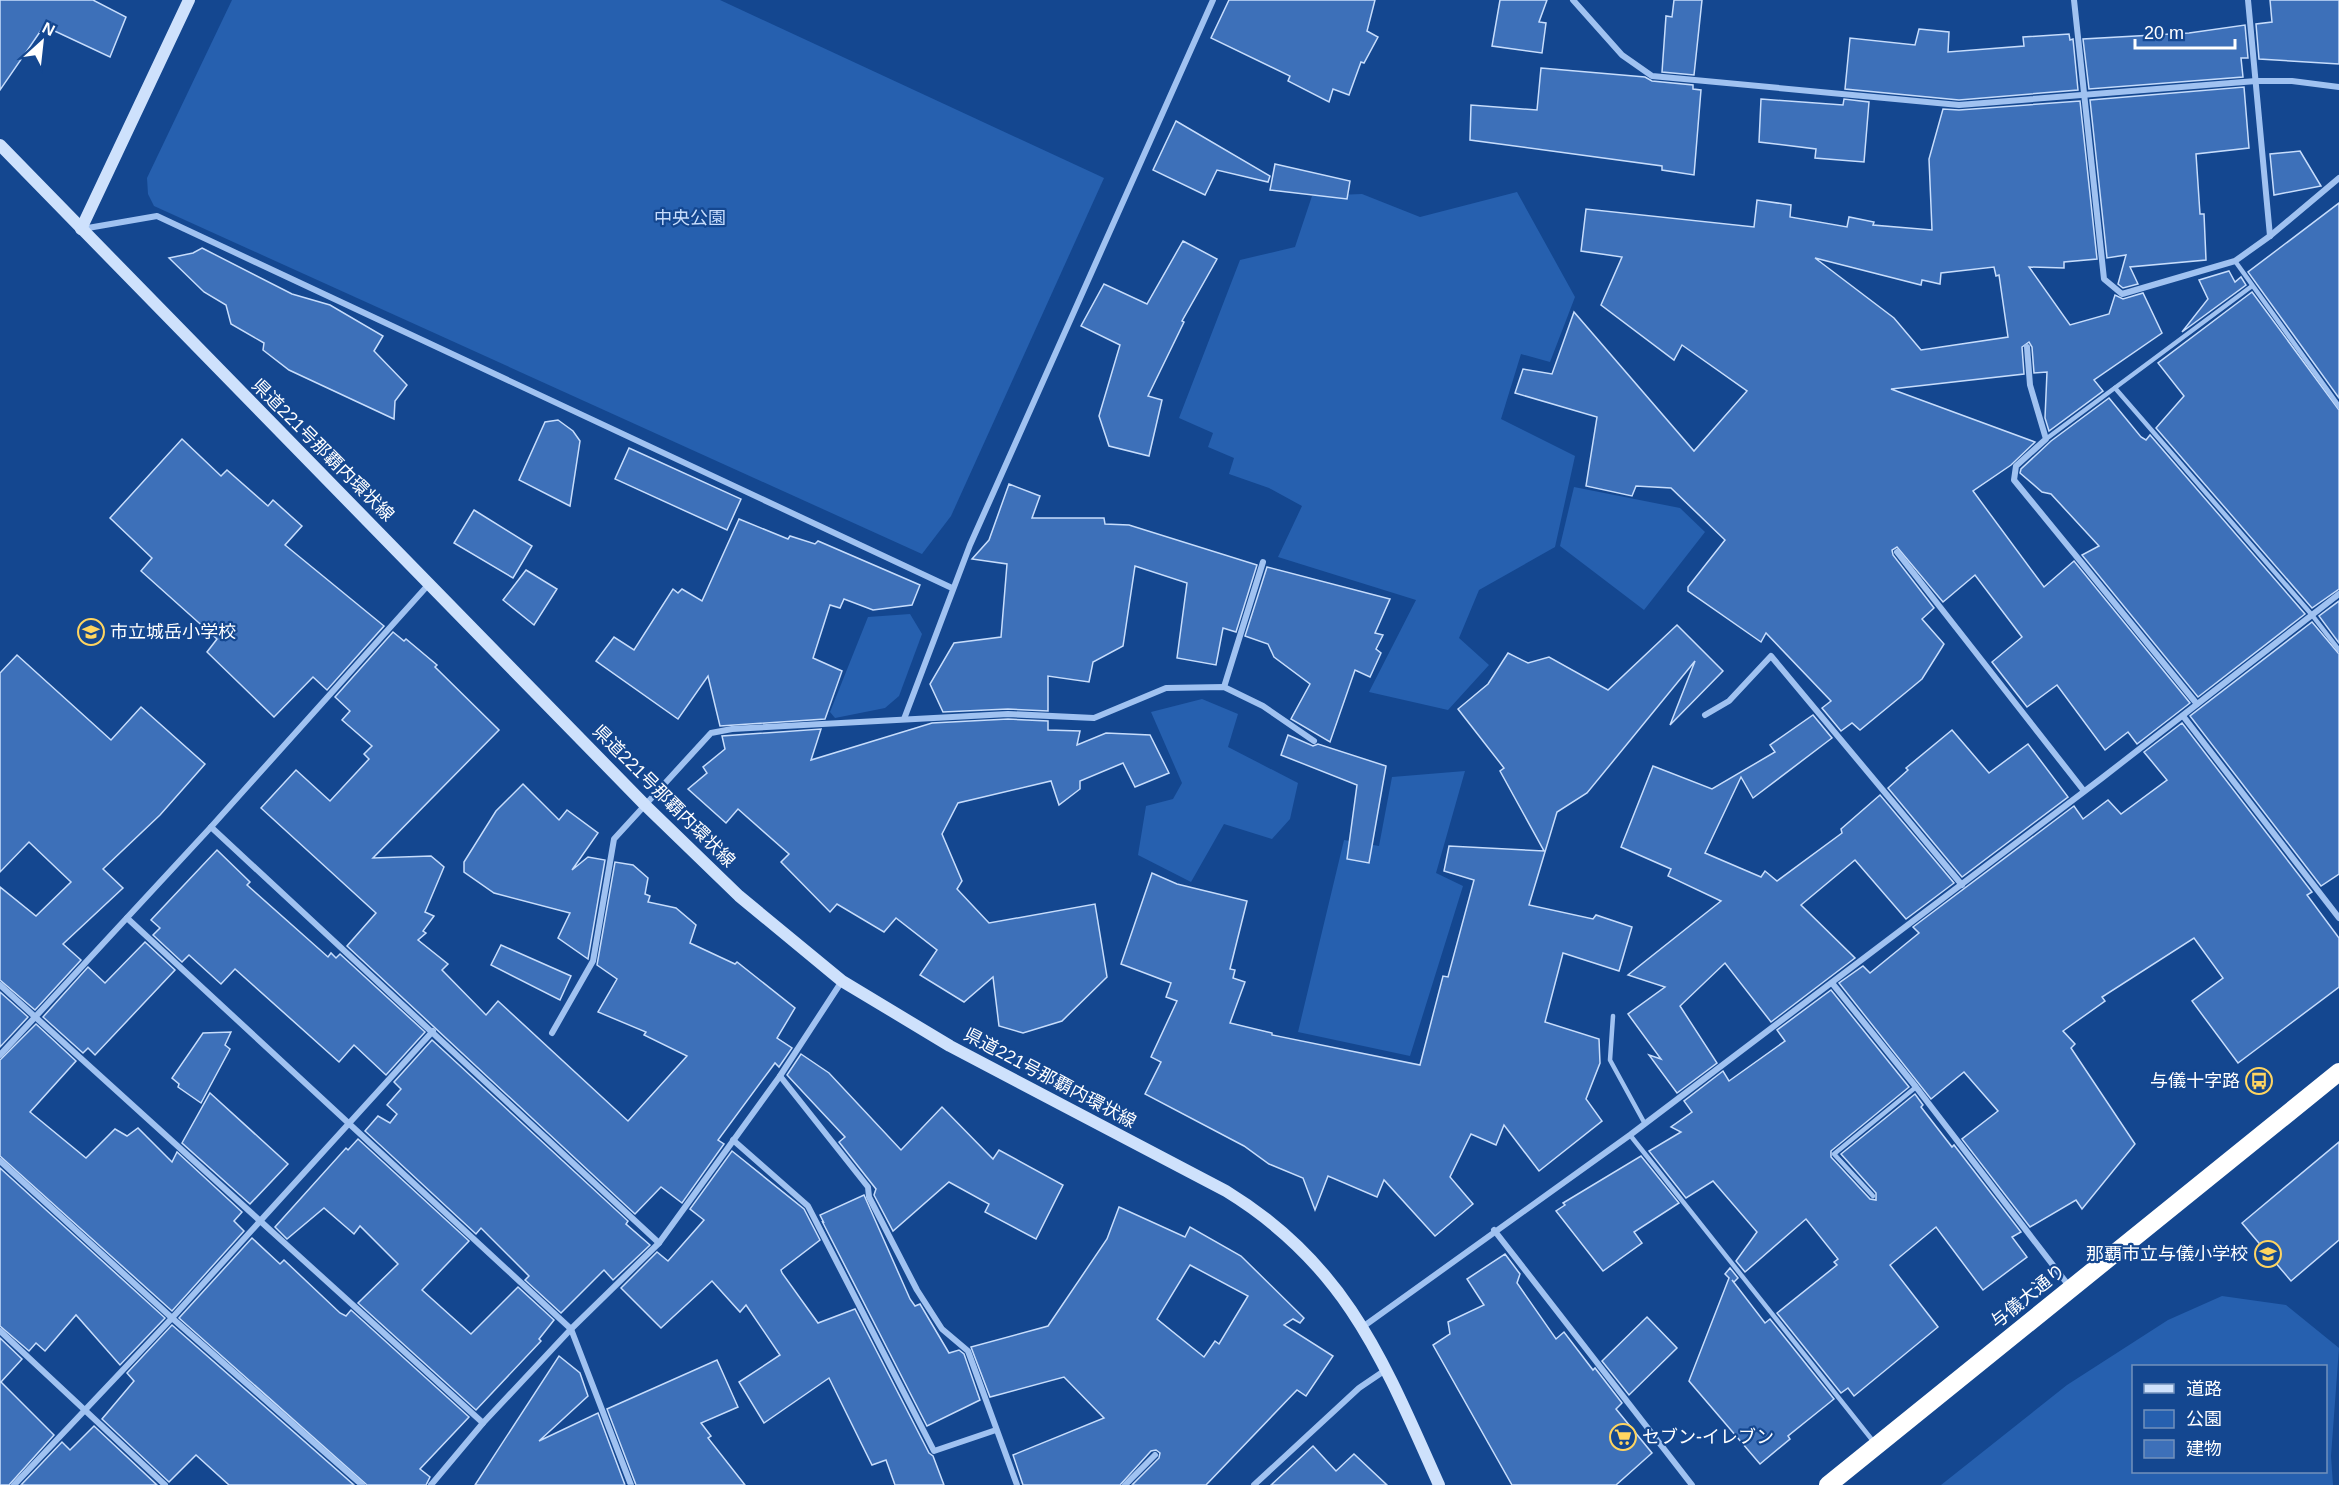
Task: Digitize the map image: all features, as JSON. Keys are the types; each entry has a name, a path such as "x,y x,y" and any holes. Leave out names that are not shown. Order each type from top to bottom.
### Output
{"highway":[{"name":"与儀大通り","path":"1828,1485 2339,1072"}],"main road":[{"path":"81,229 189,0"},
{"name":"県道221号那覇内環状線","path":"0,145 645,805 739,896 842,981 950,1046 1250,1205 1290,1237 1346,1299 1364,1326 1387,1369 1439,1485"}],"street":[{"path":"904,719 952,588 1213,0"},
{"path":"1573,0 1622,55 1652,76 1959,105 2084,97 2256,81 2292,81 2339,87"},
{"path":"2074,0 2104,279 2122,294 2235,261 2270,236 2339,178"},
{"path":"2248,0 2270,236"},
{"path":"81,229 157,216 952,588"},
{"path":"2027,347 2030,385 2046,439 2016,466 2014,480 2197,704"},
{"path":"1897,552 2084,791"},
{"path":"1224,687 1263,562"},
{"path":"0,1054 211,827 429,584"},
{"path":"1364,1326 1494,1230 1645,1124 1962,885 2339,594"},
{"path":"1705,714 1729,701 1771,656 1962,885"},
{"path":"552,1033 593,961 614,839 711,733 732,729 1008,714 1094,718 1166,688 1224,687 1263,706 1314,741"},
{"path":"2182,716 2339,918"},
{"path":"211,827 659,1243"},
{"path":"127,918 571,1329 631,1485"},
{"path":"431,1485 483,1423 571,1329 659,1243 780,1076 842,981"},
{"path":"1832,983 1916,1087 2071,1289"},
{"path":"0,985 483,1423"},
{"path":"14,1485 172,1318 433,1031"},
{"path":"780,1076 868,1187 869,1197 917,1290 942,1329 968,1351 1017,1485"},
{"path":"733,1140 808,1206 934,1451 996,1430"},
{"path":"0,1161 172,1318 362,1485"},
{"path":"1494,1230 1692,1485"},
{"path":"0,1331 165,1485"},
{"path":"1254,1485 1359,1388 1387,1369"},
{"path":"1125,1485 1155,1455"}],"lane":[{"path":"2235,261 2339,406"},
{"path":"2046,439 2252,286"},
{"path":"2115,388 2312,615 2339,650"},
{"path":"1613,1016 1610,1060 1645,1124"},
{"path":"1873,1196 1834,1154 1916,1087"},
{"path":"1630,1135 1877,1446"}],"green space":[{"name":"中央公園","path":"232,0 720,0 1104,178 951,516 922,554 154,206 148,194 147,178"},
{"path":"1517,192 1575,297 1550,362 1521,354 1501,419 1575,456 1555,547 1479,590 1459,638 1489,665 1448,710 1369,692 1416,600 1278,557 1302,506 1269,488 1229,474 1234,458 1208,447 1213,433 1179,418 1240,260 1295,247 1312,196 1362,194 1420,217"},
{"path":"1574,487 1680,508 1705,532 1644,610 1560,546"},
{"path":"910,614 922,634 899,696 885,708 835,718 830,712 868,617"},
{"path":"1202,699 1238,714 1228,747 1298,783 1290,819 1272,839 1224,824 1191,882 1138,855 1146,806 1173,799 1182,783 1151,712"},
{"path":"1465,771 1436,873 1463,886 1410,1056 1298,1032 1344,840 1379,846 1392,777"},
{"path":"2222,1296 2286,1305 2339,1348 2331,1456 2333,1485 1941,1485 2067,1385 2168,1320"}],"building":[{"path":"0,0 93,0 126,17 110,57 44,26 0,90"},
{"path":"1229,0 1375,0 1367,31 1378,37 1364,63 1361,62 1349,95 1333,89 1329,102 1288,81 1290,76 1211,38"},
{"path":"1500,0 1547,0 1539,22 1546,23 1542,53 1492,46"},
{"path":"1674,0 1702,0 1694,75 1662,72 1666,16 1672,17"},
{"path":"2270,0 2339,0 2339,64 2259,59 2256,24 2272,22"},
{"path":"2245,25 2248,58 2241,58 2243,77 2089,89 2083,39 2189,33"},
{"path":"1919,29 1949,32 1948,52 2024,46 2023,37 2069,34 2070,40 2073,39 2078,90 1959,100 1845,89 1850,38 1915,45"},
{"path":"1541,68 1645,77 1652,81 1693,85 1693,89 1701,90 1694,175 1662,170 1662,166 1470,140 1471,105 1537,110"},
{"path":"2244,87 2249,148 2196,154 2200,214 2204,214 2206,260 2130,267 2138,284 2123,288 2118,284 2126,255 2107,258 2090,100"},
{"path":"1761,99 1843,105 1844,99 1869,102 1864,162 1815,158 1816,149 1759,142"},
{"path":"2080,101 2097,259 2064,262 2064,268 2029,267 2070,325 2109,314 2115,295 2123,299 2143,293 2162,333 2094,380 2103,391 2049,431 2045,418 2047,372 2034,373 2032,347 2029,342 2022,347 2024,374 1891,389 2035,442 2011,465 1973,491 2044,587 2074,561 2190,703 2137,744 2128,732 2105,750 2057,685 2027,707 1992,662 2022,637 1975,575 1943,602 1897,547 1892,550 1893,555 1934,608 1922,619 1944,644 1922,679 1860,730 1852,723 1841,731 1822,708 1831,701 1766,633 1761,642 1688,591 1688,587 1725,540 1671,488 1636,486 1632,496 1586,486 1597,417 1515,393 1523,369 1552,374 1574,312 1694,451 1747,391 1682,345 1674,360 1601,305 1622,257 1581,251 1586,209 1754,227 1757,200 1791,205 1790,217 1847,227 1849,217 1874,222 1873,225 1932,230 1929,159 1943,109 1959,110","holes":["1815,258 1921,285 1922,280 1940,284 1941,273 1994,267 1996,276 1999,275 2008,337 1921,350 1894,318"]},
{"path":"1176,121 1270,176 1268,182 1217,170 1205,195 1153,170"},
{"path":"2300,151 2321,186 2274,195 2270,154"},
{"path":"1275,164 1350,181 1347,199 1270,190"},
{"path":"2339,203 2339,398 2248,272"},
{"path":"1183,241 1217,259 1182,321 1184,322 1148,396 1162,400 1149,456 1109,446 1099,416 1120,345 1081,326 1104,284 1147,304"},
{"path":"202,248 292,294 330,305 383,336 374,351 407,385 395,401 394,419 289,370 263,350 264,343 231,324 226,305 204,292 169,258 193,253"},
{"path":"2229,271 2235,282 2241,277 2246,285 2182,332 2208,299 2199,280"},
{"path":"2252,292 2339,410 2339,589 2312,608 2156,428 2184,396 2158,363"},
{"path":"2109,398 2141,437 2146,440 2150,435 2305,614 2198,697 2082,555 2099,546 2051,494 2042,492 2020,473 2021,469 2051,441"},
{"path":"558,420 573,431 580,441 570,506 519,480 545,422"},
{"path":"182,439 221,476 227,470 268,506 273,500 302,526 285,545 384,626 327,690 313,677 274,717 207,652 217,639 141,571 152,558 110,518"},
{"path":"629,448 741,499 727,530 615,479"},
{"path":"1009,484 1040,496 1032,518 1104,518 1105,524 1129,525 1257,565 1236,632 1223,628 1216,665 1177,658 1187,583 1135,566 1123,646 1093,662 1089,682 1048,676 1048,711 1008,709 943,712 930,684 954,643 1001,637 1007,564 972,559 989,540"},
{"path":"474,510 532,546 513,578 454,543"},
{"path":"739,519 788,539 790,536 815,544 818,541 920,585 912,605 873,610 844,599 840,608 830,605 813,658 842,671 825,719 720,726 708,676 678,719 596,661 614,637 634,650 673,589 678,593 682,589 702,601"},
{"path":"1267,567 1390,599 1375,633 1383,635 1376,649 1381,653 1370,677 1355,670 1330,742 1291,719 1310,684 1274,657 1268,644 1245,636"},
{"path":"526,570 557,589 534,625 503,600"},
{"path":"2339,601 2339,643 2319,616"},
{"path":"2312,622 2339,654 2339,874 2321,886 2190,716"},
{"path":"1677,625 1723,671 1670,725 1695,661 1587,793 1557,812 1529,905 1593,919 1596,915 1632,927 1619,971 1563,953 1545,1022 1599,1039 1600,1063 1586,1099 1602,1121 1539,1171 1504,1125 1496,1145 1471,1134 1450,1177 1473,1204 1435,1236 1384,1180 1377,1197 1328,1176 1315,1210 1303,1178 1269,1164 1244,1146 1145,1094 1161,1062 1151,1057 1177,1001 1166,997 1171,983 1121,964 1152,873 1177,884 1247,901 1230,969 1235,970 1233,978 1245,982 1230,1023 1272,1033 1272,1035 1420,1065 1443,976 1448,977 1474,880 1444,871 1449,846 1544,851 1500,771 1504,768 1458,709 1488,684 1508,653 1528,663 1549,657 1608,690"},
{"path":"393,632 404,641 406,639 437,665 435,667 499,730 373,858 431,856 444,867 425,912 434,916 423,931 426,933 418,940 448,964 442,970 486,1015 498,1001 628,1121 687,1056 644,1035 646,1032 598,1012 617,979 597,965 615,862 633,865 648,878 645,894 650,896 648,902 676,908 696,925 690,943 735,964 737,962 795,1008 777,1038 792,1048 779,1067 775,1063 718,1140 724,1144 682,1203 661,1187 635,1214 347,946 376,913 261,808 296,770 330,801 369,759 364,754 372,746 342,720 350,711 335,697"},
{"path":"17,655 111,740 141,707 205,764 160,815 103,869 123,888 63,944 81,960 35,1010 0,980 0,887 36,916 71,882 29,842 0,872 0,673"},
{"path":"1813,715 1832,738 1753,798 1741,777 1705,853 1761,877 1765,871 1777,881 1842,833 1841,829 1880,795 1954,883 1906,919 1855,860 1801,905 1855,958 1771,1022 1725,963 1680,1006 1717,1063 1677,1093 1649,1055 1661,1059 1628,1014 1665,987 1628,975 1721,901 1668,876 1671,869 1621,847 1653,766 1712,789 1775,752 1770,745"},
{"path":"1008,719 1048,721 1048,730 1080,731 1077,745 1106,733 1150,735 1169,773 1135,787 1123,763 1080,781 1080,789 1059,805 1051,781 958,803 942,834 962,881 957,889 989,923 1095,904 1107,977 1062,1021 1023,1033 999,1026 993,977 964,1002 920,975 937,950 896,918 884,932 837,904 830,912 781,862 789,854 738,809 726,823 688,789 707,773 703,767 725,749 722,736 821,729 811,760 932,723"},
{"path":"2182,723 2312,892 2307,895 2339,938 2339,987 2238,1063 2192,1001 2223,978 2194,938 2102,997 2105,1001 2063,1031 2075,1044 2071,1048 2135,1144 2082,1209 2076,1200 2030,1227 1962,1139 1998,1111 1964,1072 1931,1099 1839,983 1863,966 1870,973 1919,933 1913,927 2074,806 2083,819 2108,800 2121,814 2167,780 2144,752"},
{"path":"1952,730 1989,773 2028,744 2068,797 1962,877 1888,788 1908,770 1906,768"},
{"path":"1288,735 1313,746 1318,744 1386,766 1369,863 1347,859 1357,785 1281,755"},
{"path":"523,784 559,820 567,810 598,833 572,870 588,857 605,860 588,959 558,938 570,913 494,893 464,872 464,862 496,811"},
{"path":"217,850 250,882 247,885 328,957 331,953 336,958 340,954 425,1032 386,1075 354,1045 339,1062 235,969 221,984 189,955 182,962 153,935 160,928 151,920"},
{"path":"145,942 175,970 95,1055 88,1048 83,1053 43,1017 88,967 105,983"},
{"path":"501,945 571,976 560,1000 491,965"},
{"path":"1831,990 1909,1087 1831,1151 1831,1157 1870,1199 1876,1200 1876,1193 1841,1154 1915,1094 1923,1105 1921,1107 1952,1147 1954,1145 2021,1232 2012,1237 2027,1257 1983,1290 1936,1227 1890,1265 1938,1327 1854,1396 1848,1388 1841,1393 1777,1313 1837,1265 1834,1262 1838,1259 1806,1219 1745,1272 1736,1261 1757,1232 1713,1181 1686,1198 1649,1151 1681,1132 1671,1127 1692,1112 1684,1101 1723,1071 1729,1081 1785,1041 1777,1030"},
{"path":"0,992 28,1017 0,1047"},
{"path":"36,1024 76,1061 30,1112 86,1158 115,1129 127,1136 138,1128 172,1162 177,1152 242,1212 234,1221 244,1231 172,1311 0,1156 0,1060"},
{"path":"231,1032 225,1045 230,1049 201,1103 178,1087 179,1084 172,1078 203,1033"},
{"path":"432,1040 628,1221 626,1224 650,1245 613,1280 604,1270 561,1313 525,1280 529,1276 481,1228 476,1234 365,1131 378,1116 390,1123 397,1114 387,1105 401,1089 394,1082"},
{"path":"801,1054 829,1073 901,1150 942,1107 993,1159 999,1150 1063,1185 1036,1239 985,1212 989,1204 949,1182 893,1231 874,1195 876,1189 839,1142 845,1137 787,1075"},
{"path":"210,1093 288,1164 250,1204 182,1143"},
{"path":"358,1139 469,1241 422,1290 471,1334 518,1287 554,1320 539,1339 541,1341 476,1410 358,1303 398,1264 360,1226 354,1234 324,1208 287,1239 275,1227 346,1148 348,1150"},
{"path":"2339,1142 2339,1240 2291,1281 2242,1223"},
{"path":"732,1151 804,1209 820,1240 781,1270 782,1273 818,1323 855,1309 929,1453 933,1456 944,1485 895,1485 886,1460 872,1465 829,1378 764,1423 739,1382 780,1355 746,1305 740,1312 712,1281 661,1328 621,1288 657,1252 668,1261 704,1220 690,1209"},
{"path":"1641,1156 1679,1203 1634,1232 1642,1243 1603,1271 1556,1211 1565,1205 1563,1203"},
{"path":"0,1168 165,1318 120,1365 76,1315 45,1351 36,1343 29,1351 0,1326"},
{"path":"864,1195 910,1299 915,1306 920,1304 949,1353 959,1350 964,1354 980,1400 927,1426 820,1215"},
{"path":"1119,1207 1185,1237 1190,1227 1241,1256 1304,1318 1300,1323 1293,1319 1284,1325 1333,1356 1306,1396 1297,1390 1206,1485 1132,1485 1159,1458 1160,1453 1156,1450 1151,1451 1120,1485 1023,1485 1013,1455 1104,1418 1064,1377 990,1397 971,1347 1048,1326 1107,1239","holes":["1190,1265 1248,1296 1219,1344 1215,1341 1204,1357 1157,1319"]},
{"path":"252,1238 280,1264 284,1260 340,1313 346,1316 351,1310 469,1417 420,1469 430,1477 426,1485 367,1485 179,1318"},
{"path":"1505,1254 1520,1274 1517,1283 1556,1339 1564,1332 1593,1370 1595,1368 1622,1403 1616,1409 1652,1453 1616,1485 1512,1485 1433,1345 1450,1334 1448,1322 1484,1305 1467,1279"},
{"path":"1730,1268 1738,1278 1734,1282 1732,1280 1765,1323 1770,1319 1834,1399 1788,1436 1790,1439 1760,1464 1689,1381 1729,1278 1725,1274"},
{"path":"1647,1317 1677,1348 1629,1395 1602,1361"},
{"path":"172,1325 354,1485 229,1485 196,1455 169,1482 102,1419 134,1381 127,1373"},
{"path":"0,1338 22,1359 1,1382 54,1435 9,1485 0,1485"},
{"path":"559,1356 580,1373 588,1396 539,1441 598,1413 625,1485 475,1485"},
{"path":"717,1360 738,1407 701,1423 711,1436 708,1438 745,1485 636,1485 607,1409"},
{"path":"94,1426 157,1485 21,1485 62,1442 70,1450"},
{"path":"1313,1446 1336,1471 1354,1454 1387,1485 1271,1485"}],"place":[{"name":"市立城岳小学校","path":"91,632"},
{"name":"与儀十字路","path":"2259,1081"},
{"name":"那覇市立与儀小学校","path":"2268,1254"},
{"name":"セブン-イレブン","path":"1623,1437"}]}
